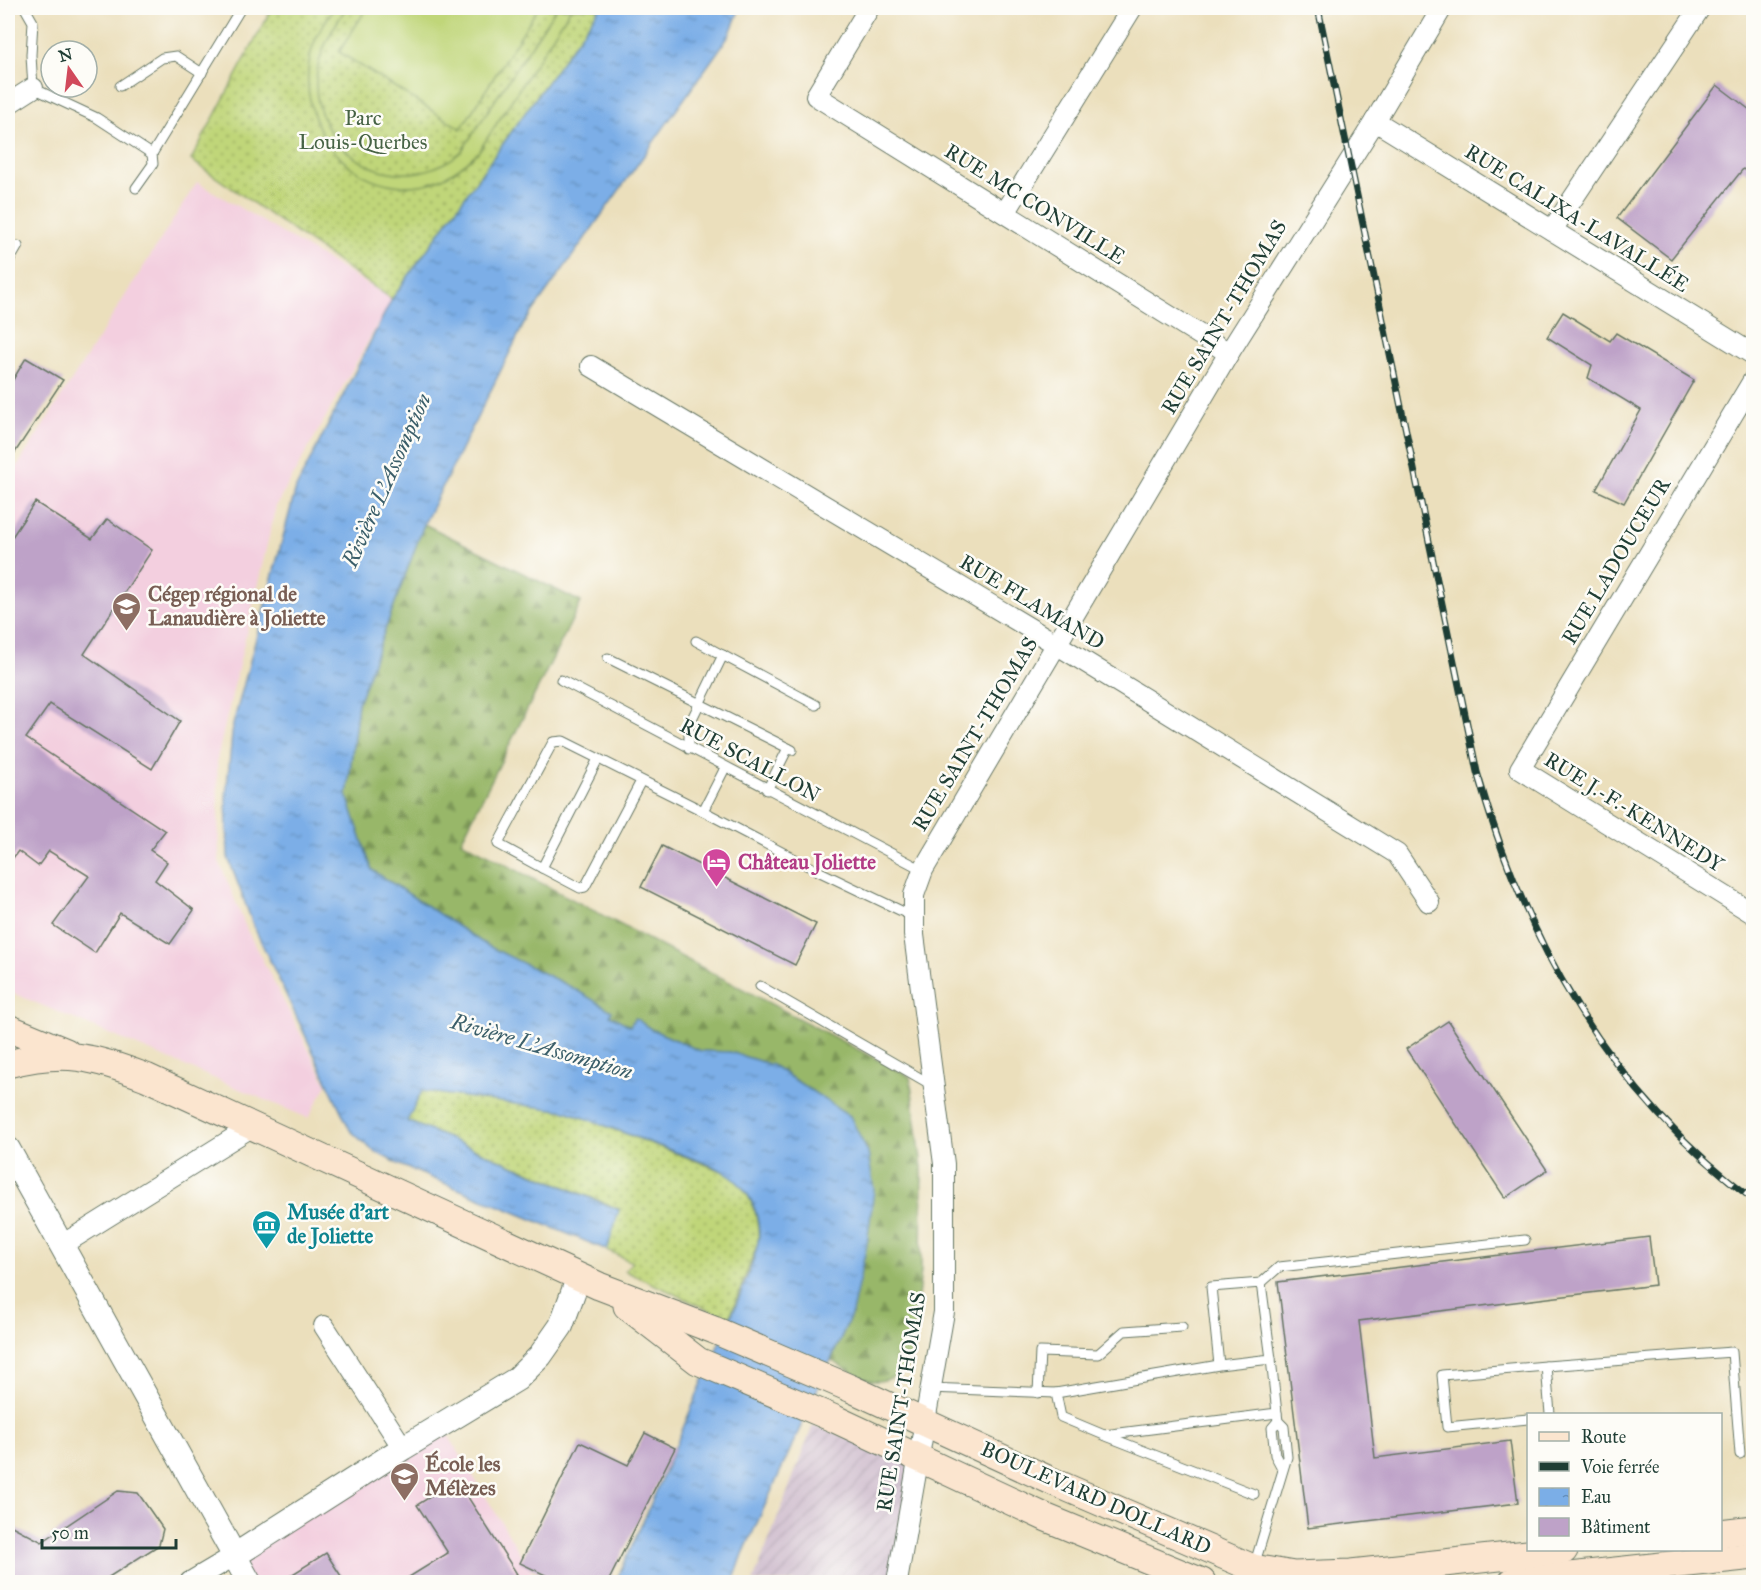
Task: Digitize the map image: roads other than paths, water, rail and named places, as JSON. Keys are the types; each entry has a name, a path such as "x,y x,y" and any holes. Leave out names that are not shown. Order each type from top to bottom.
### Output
{"main road":[{"path":"8,1028 73,1055 100,1060 146,1077 589,1281"},
{"path":"8,1064 32,1057 73,1055"},
{"name":"BOULEVARD DOLLARD","path":"589,1281 714,1330 852,1389 1250,1575 1351,1573 1555,1551"},
{"name":"BOULEVARD DOLLARD","path":"589,1281 698,1360 836,1419 917,1459 1047,1518 1202,1582"},
{"path":"1722,1533 1754,1529"},
{"path":"1512,1582 1564,1580 1754,1556"}],"street":[{"name":"RUE MC CONVILLE","path":"869,8 816,96 1229,352"},
{"path":"1005,213 1132,8"},
{"name":"RUE SAINT-THOMAS","path":"897,1582 923,1421 944,1312 944,1164 914,935 914,895 923,870 1229,352 1375,121 1442,8"},
{"path":"1552,230 1700,8"},
{"path":"8,105 33,88"},
{"name":"RUE CALIXA-LAVALLÉE","path":"1375,121 1754,354"},
{"name":"RUE FLAMAND","path":"591,366 1056,644 1397,854 1429,902"},
{"name":"RUE LADOUCEUR","path":"1520,769 1754,378"},
{"name":"RUE J.-F.-KENNEDY","path":"1520,769 1754,914"},
{"path":"62,1245 254,1126"},
{"path":"8,1149 249,1582"},
{"path":"190,1582 523,1374 561,1326 589,1281"},
{"path":"324,1326 403,1448"},
{"path":"1564,1551 1564,1580"}],"lane":[{"path":"25,8 33,22 31,55 33,88 97,118 152,154"},
{"path":"136,188 153,164 152,154 241,8"},
{"path":"120,86 162,58 176,56 202,73"},
{"path":"8,263 18,246"},
{"path":"696,641 816,705"},
{"path":"689,749 689,725 723,655"},
{"path":"608,658 790,749 767,790"},
{"name":"RUE SCALLON","path":"561,680 923,870"},
{"path":"641,781 585,887 580,888 498,844 553,742 563,741 818,871 914,917"},
{"path":"542,868 598,759"},
{"path":"703,811 725,768"},
{"path":"760,986 934,1086"},
{"path":"1219,1365 1211,1287 1261,1283 1279,1267 1525,1240"},
{"path":"1250,1575 1282,1468 1275,1455 1272,1428 1278,1417 1261,1283"},
{"path":"1038,1392 1040,1352 1098,1354 1124,1331 1182,1327"},
{"path":"1527,1419 1447,1427 1442,1375 1732,1352 1740,1454"},
{"path":"929,1388 1056,1393 1219,1365 1271,1359"},
{"path":"1545,1366 1550,1413"},
{"path":"1056,1393 1061,1417 1254,1494"},
{"path":"1104,1435 1278,1417"}],"water":[{"name":"Rivière L'Assomption","path":"600,8 740,8 729,36 524,324 424,524 358,703 347,796 372,870 486,945 571,987 612,1011 610,1015 630,1026 635,1018 651,1029 700,1051 730,1052 772,1065 850,1116 868,1153 874,1190 867,1244 852,1313 743,1554 733,1582 615,1582 655,1495 749,1273 759,1233 755,1210 746,1192 732,1177 713,1166 566,1111 422,1091 407,1121 619,1210 607,1250 400,1165 372,1150 350,1130 254,927 228,857 226,796 233,725 296,488 392,299"}],"railway":[{"path":"1318,8 1477,772 1497,835 1520,895 1548,954 1579,1009 1615,1062 1656,1111 1702,1158 1754,1200"}],"place":[{"name":"Cégep régional de Lanaudière à Joliette","path":"127,632"},
{"name":"Château Joliette","path":"717,888"},
{"name":"Musée d'art de Joliette","path":"266,1250"},
{"name":"École les Mélèzes","path":"404,1502"}],"park label":[{"name":"Parc Louis-Querbes","path":"363,130"}]}
